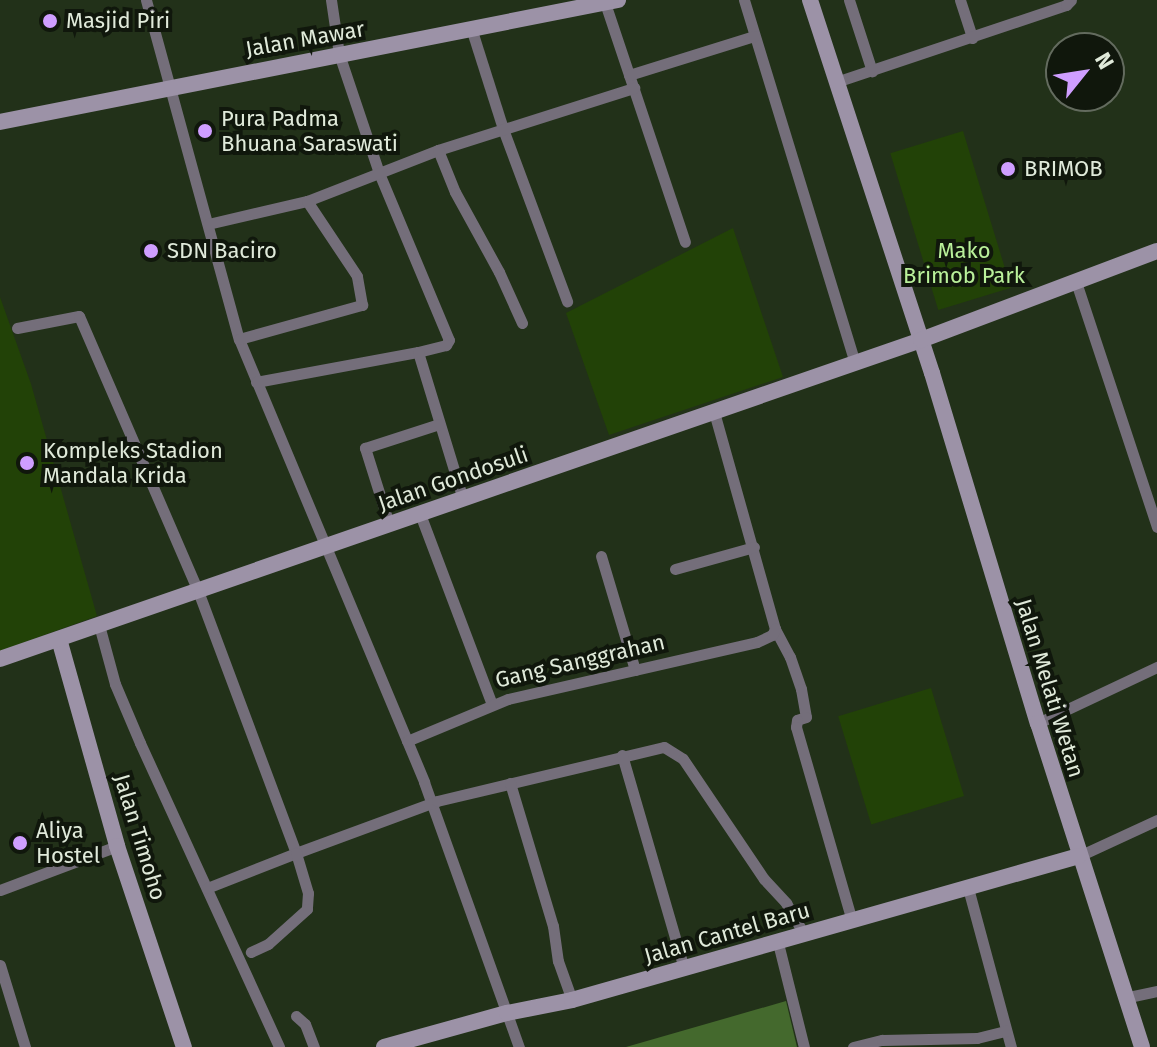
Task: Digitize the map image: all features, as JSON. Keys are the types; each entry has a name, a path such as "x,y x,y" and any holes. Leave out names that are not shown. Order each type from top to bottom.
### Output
{"street":[{"path":"146,0 239,339 328,546 432,802 519,1047"},
{"path":"256,382 418,352 446,345 449,340 379,173 339,54 331,0"},
{"path":"744,0 855,363"},
{"name":"Jalan Melati Wetan","path":"810,0 921,340 1079,856 1142,1047"},
{"path":"849,0 872,71"},
{"path":"960,0 972,38"},
{"path":"836,82 972,38 1066,5 1071,0"},
{"path":"609,1 629,75 685,242"},
{"name":"Jalan Mawar","path":"0,122 168,86 472,31 609,1"},
{"path":"472,31 503,129 567,301"},
{"path":"629,75 754,36"},
{"path":"208,224 307,201 438,150 634,88"},
{"path":"438,150 455,192 499,272 522,323"},
{"path":"239,339 362,305 357,276 307,201"},
{"name":"Jalan Gondosuli","path":"0,659 921,340 1157,251"},
{"path":"1076,282 1157,527"},
{"path":"17,328 79,316 198,591 296,853 308,893 307,909 268,944 251,952"},
{"path":"418,352 463,499"},
{"path":"714,412 775,629 790,657 806,712 806,718 796,722 801,745 852,921"},
{"path":"389,524 365,448 439,424"},
{"name":"Gang Sanggrahan","path":"420,514 492,705 757,642 772,635 775,629"},
{"path":"675,569 754,547"},
{"path":"601,556 635,670"},
{"path":"99,625 115,684 279,1047"},
{"name":"Jalan Timoho","path":"59,639 117,846 184,1047"},
{"path":"1038,723 1157,667"},
{"path":"407,741 492,705"},
{"path":"207,888 432,802 664,747 683,759 764,879 786,903 803,933"},
{"path":"622,755 684,968"},
{"path":"510,783 572,1000"},
{"path":"1079,856 1157,820"},
{"path":"0,890 117,846"},
{"name":"Jalan Cantel Baru","path":"384,1047 507,1013 572,1000 777,939 852,921 1079,856"},
{"path":"968,888 1011,1047"},
{"path":"777,939 804,1047"},
{"path":"0,965 25,1047"},
{"path":"1124,998 1157,991"},
{"path":"296,1016 305,1024 314,1047"},
{"path":"853,1047 882,1040 977,1038 1006,1031"}],"green space":[{"name":"Mako Brimob Park","path":"963,131 1011,288 938,310 890,153"},
{"path":"733,228 783,377 609,435 566,313"},
{"name":"Kompleks Stadion Mandala Krida","path":"0,297 31,384 97,616 0,651"},
{"path":"931,688 964,796 871,824 838,716"},
{"path":"786,1001 797,1047 626,1047"}],"place":[{"name":"Masjid Piri","path":"50,21"},
{"name":"Pura Padma Bhuana Saraswati","path":"205,131"},
{"name":"BRIMOB","path":"1008,169"},
{"name":"SDN Baciro","path":"151,251"},
{"name":"Kompleks Stadion Mandala Krida","path":"27,463"},
{"name":"Aliya Hostel","path":"20,843"}]}
